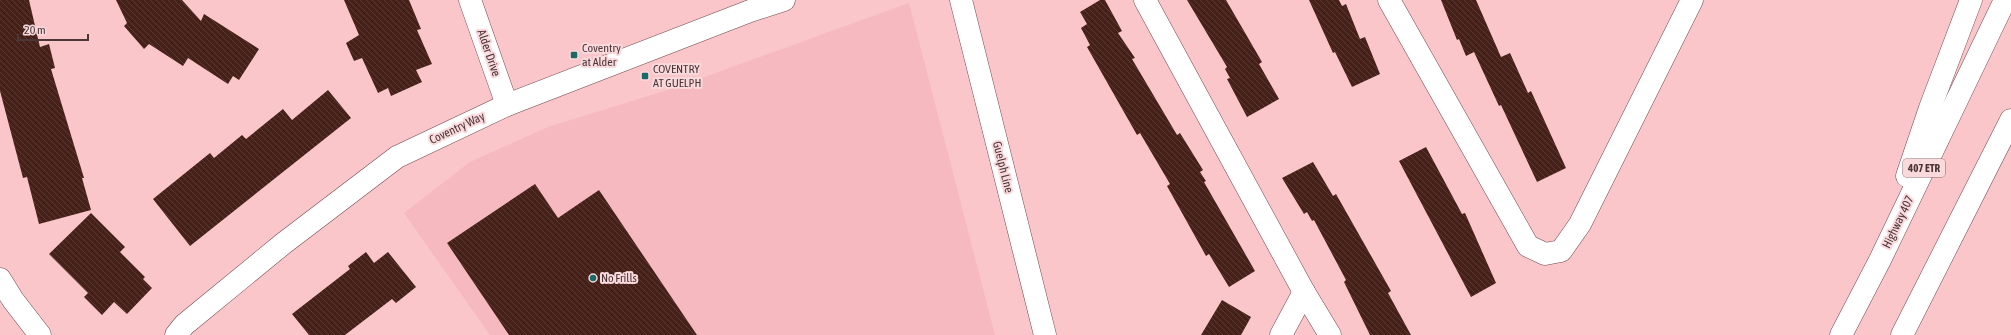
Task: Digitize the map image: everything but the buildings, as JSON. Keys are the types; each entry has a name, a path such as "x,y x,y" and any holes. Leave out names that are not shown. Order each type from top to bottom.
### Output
{"main road":[{"name":"Alder Drive","path":"470,0 507,106"},
{"name":"Coventry Way","path":"176,335 184,325 284,243 397,156 507,106 750,11 784,0"},
{"name":"Guelph Line","path":"961,0 1045,335"},
{"path":"1145,0 1304,292 1330,335"},
{"path":"1389,0 1528,246 1545,254 1561,251 1580,224 1692,0"},
{"path":"1880,260 1930,108 1971,0"},
{"name":"Highway 407","path":"1841,335 1880,260 2005,0"},
{"path":"1902,335 2011,120"},
{"path":"0,279 13,300 40,335"},
{"path":"1281,335 1304,292"}],"shaded area":[{"path":"909,3 995,335 490,335 404,213 470,162 548,127 674,88"}],"place":[{"name":"Coventry at Alder","path":"574,55"},
{"name":"COVENTRY AT GUELPH","path":"645,76"},
{"name":"No Frills","path":"593,278"}]}
